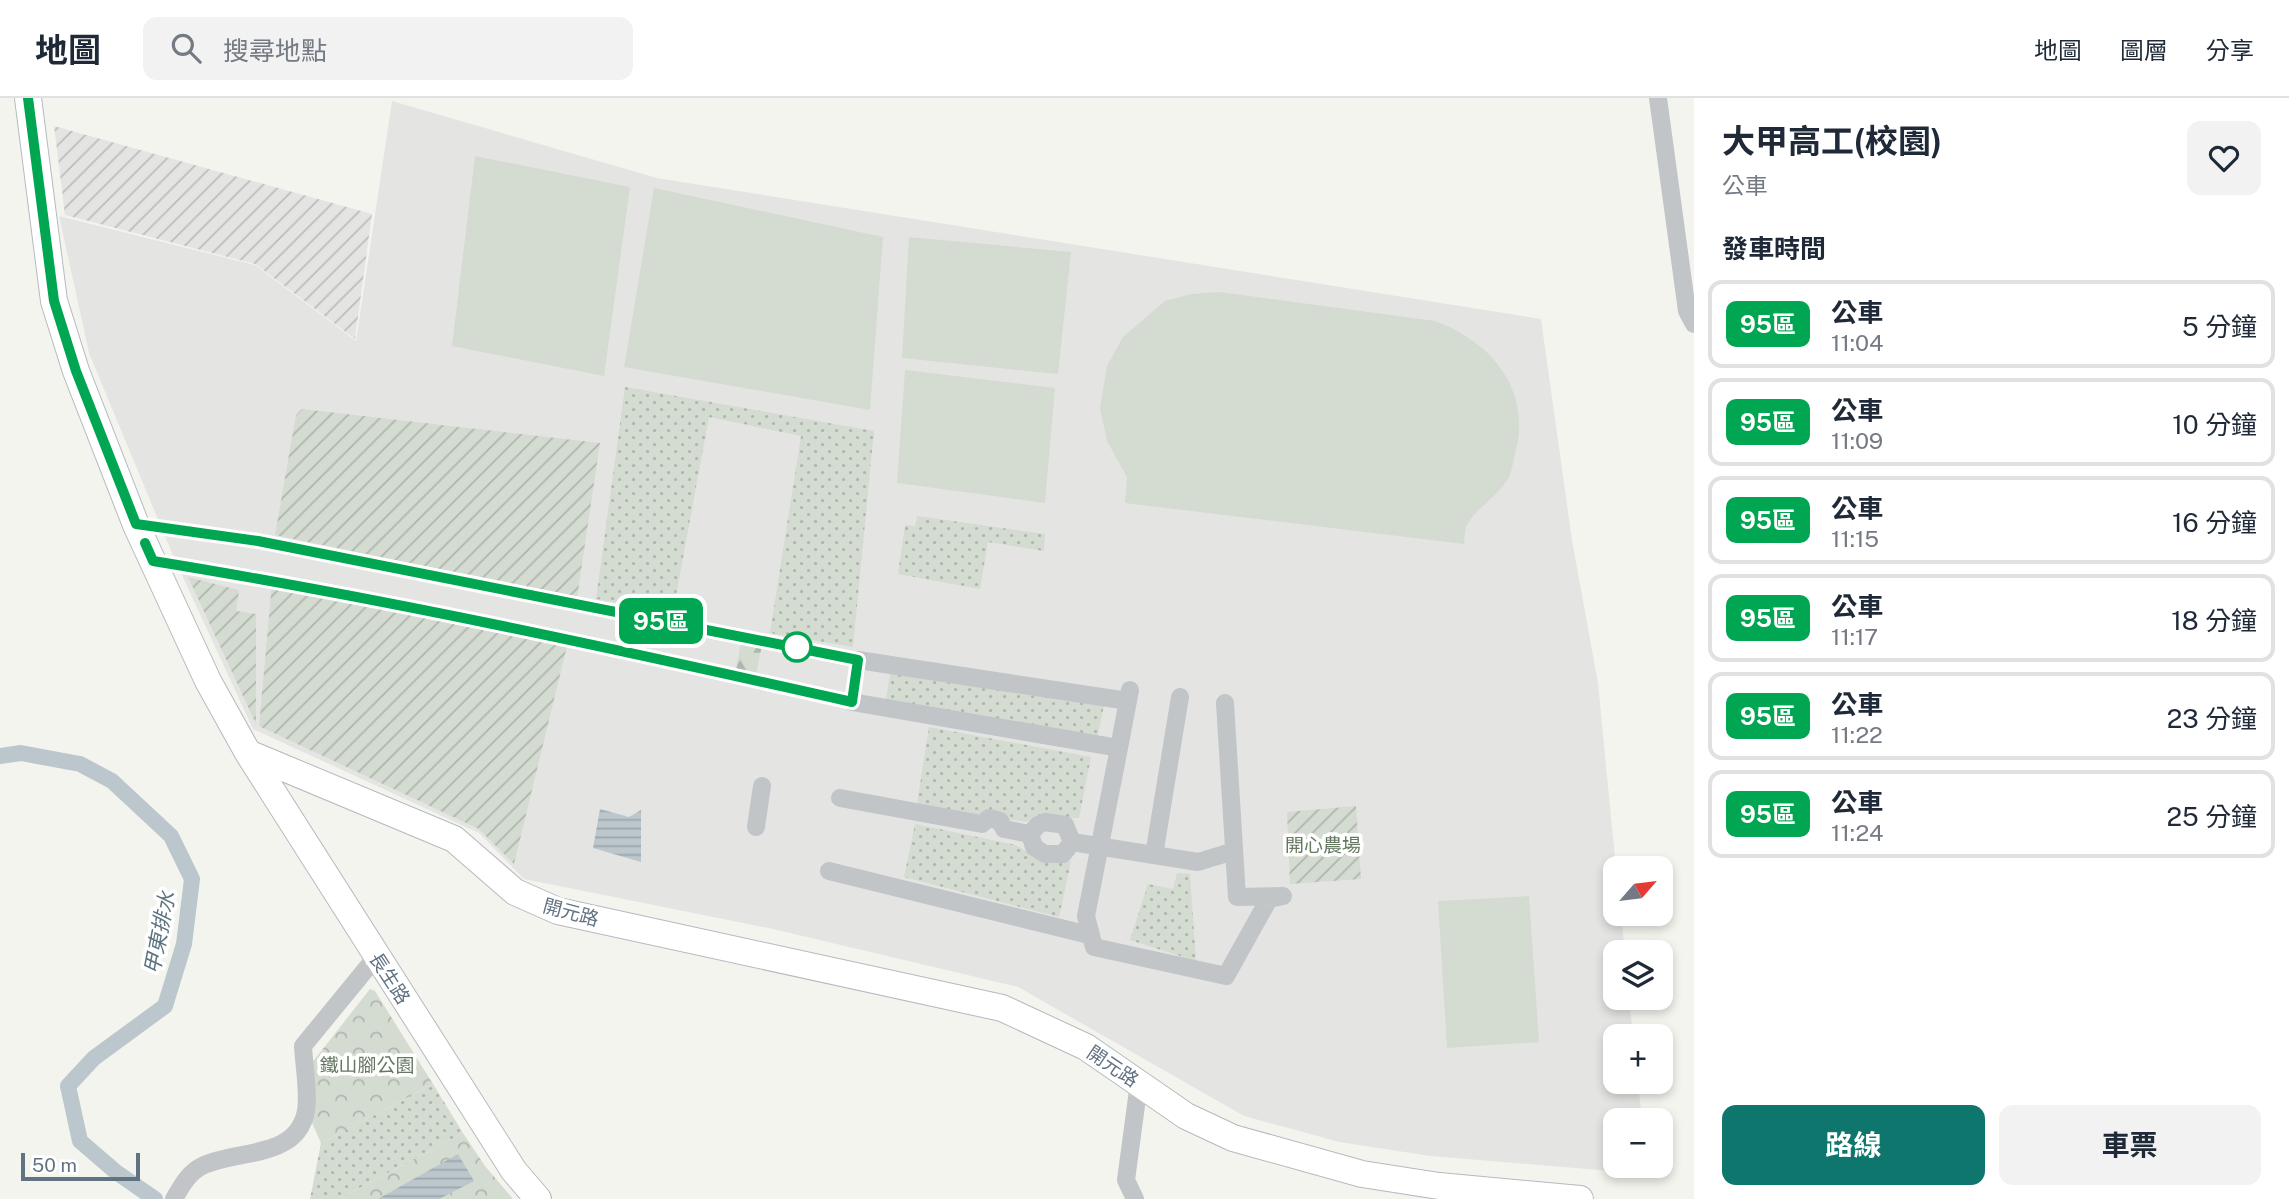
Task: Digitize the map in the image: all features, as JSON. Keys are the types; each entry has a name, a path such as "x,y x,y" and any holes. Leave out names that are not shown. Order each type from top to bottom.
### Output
{"street":[{"path":"28,98 54,301 76,371 136,524 208,681 248,752"},
{"path":"1658,98 1687,311 1694,324"},
{"path":"858,660 1129,695 1086,916 1089,935 1094,947 1226,976 1269,899 1283,896 1237,897 1225,702"},
{"path":"1154,855 1180,696"},
{"path":"852,702 1119,748"},
{"name":"長生路","path":"248,752 514,1171 538,1199"},
{"name":"開元路","path":"248,752 454,839 515,892 558,911 1002,1008 1086,1047 1186,1116 1233,1138 1362,1174 1439,1186 1580,1199"},
{"path":"756,827 762,786"},
{"path":"840,799 982,824 989,818 1000,821 1004,830 1030,834 1034,848 1045,854 1063,854 1072,842 1198,862 1234,851"},
{"path":"829,871 1089,935"},
{"path":"174,1199 187,1177 202,1166 286,1142 301,1128 306,1110 303,1046 376,957"},
{"path":"1136,1199 1126,1180 1139,1083"}],"shaded area":[{"path":"392,101 657,178 1541,319 1572,540 1598,683 1615,856 1603,856 1603,926 1622,926 1624,940 1603,940 1603,1010 1630,1010 1632,1024 1603,1024 1603,1094 1639,1094 1641,1108 1603,1108 1603,1170 1430,1156 1339,1142 1244,1116 1018,987 773,929 524,879 479,833 253,729 174,558 89,353 59,216 255,265 356,341"},
{"path":"54,126 372,214 355,339 255,264 65,215"},
{"path":"600,809 629,817 641,810 641,862 593,848"},
{"path":"458,1154 474,1181 439,1199 378,1199"}],"green space":[{"path":"475,156 630,187 604,376 452,346"},
{"path":"654,188 883,237 870,410 624,367"},
{"path":"909,237 1071,252 1058,374 902,358"},
{"path":"1219,292 1435,321 1474,341 1490,355 1503,371 1512,390 1518,409 1519,431 1509,476 1499,491 1468,523 1464,544 1125,503 1127,477 1107,441 1100,408 1107,366 1123,337 1165,301 1191,294"},
{"path":"905,370 1055,388 1045,503 897,483"},
{"path":"625,387 874,431 853,647 770,633 801,436 709,417 673,612 596,599"},
{"path":"302,409 600,443 577,598 275,535 296,415"},
{"path":"917,516 1045,534 1044,551 988,542 980,589 898,574 905,525 915,526"},
{"path":"188,577 239,590 236,611 256,614 256,724"},
{"path":"272,583 568,642 514,864 479,829 259,726"},
{"path":"741,641 762,645 756,674 736,670"},
{"path":"891,667 1105,701 1097,739 885,706"},
{"path":"929,727 1091,757 1079,818 1034,818 1026,822 917,804"},
{"name":"開心農場","path":"1356,806 1361,879 1290,884 1287,812"},
{"path":"915,824 1016,845 1044,863 1059,860 1071,862 1059,917 904,877"},
{"path":"1177,873 1190,874 1196,961 1130,940 1148,884 1173,889"},
{"path":"1529,896 1539,1042 1447,1048 1438,901"},
{"name":"鐵山腳公園","path":"370,989 375,991 433,1084 321,1143 309,1116 311,1064"},
{"path":"433,1084 463,1133 339,1199 310,1199 321,1143"},
{"path":"463,1133 485,1166 513,1199 339,1199"}],"waterway":[{"name":"甲東排水","path":"0,756 21,753 80,764 112,781 171,836 192,879 184,944 165,1006 94,1058 68,1086 80,1141 116,1172 155,1199"}],"bus line":[{"name":"95區","path":"28,98 54,301 76,371 136,524 258,541 858,660 852,702 573,639 298,584 153,561 145,543"}]}
